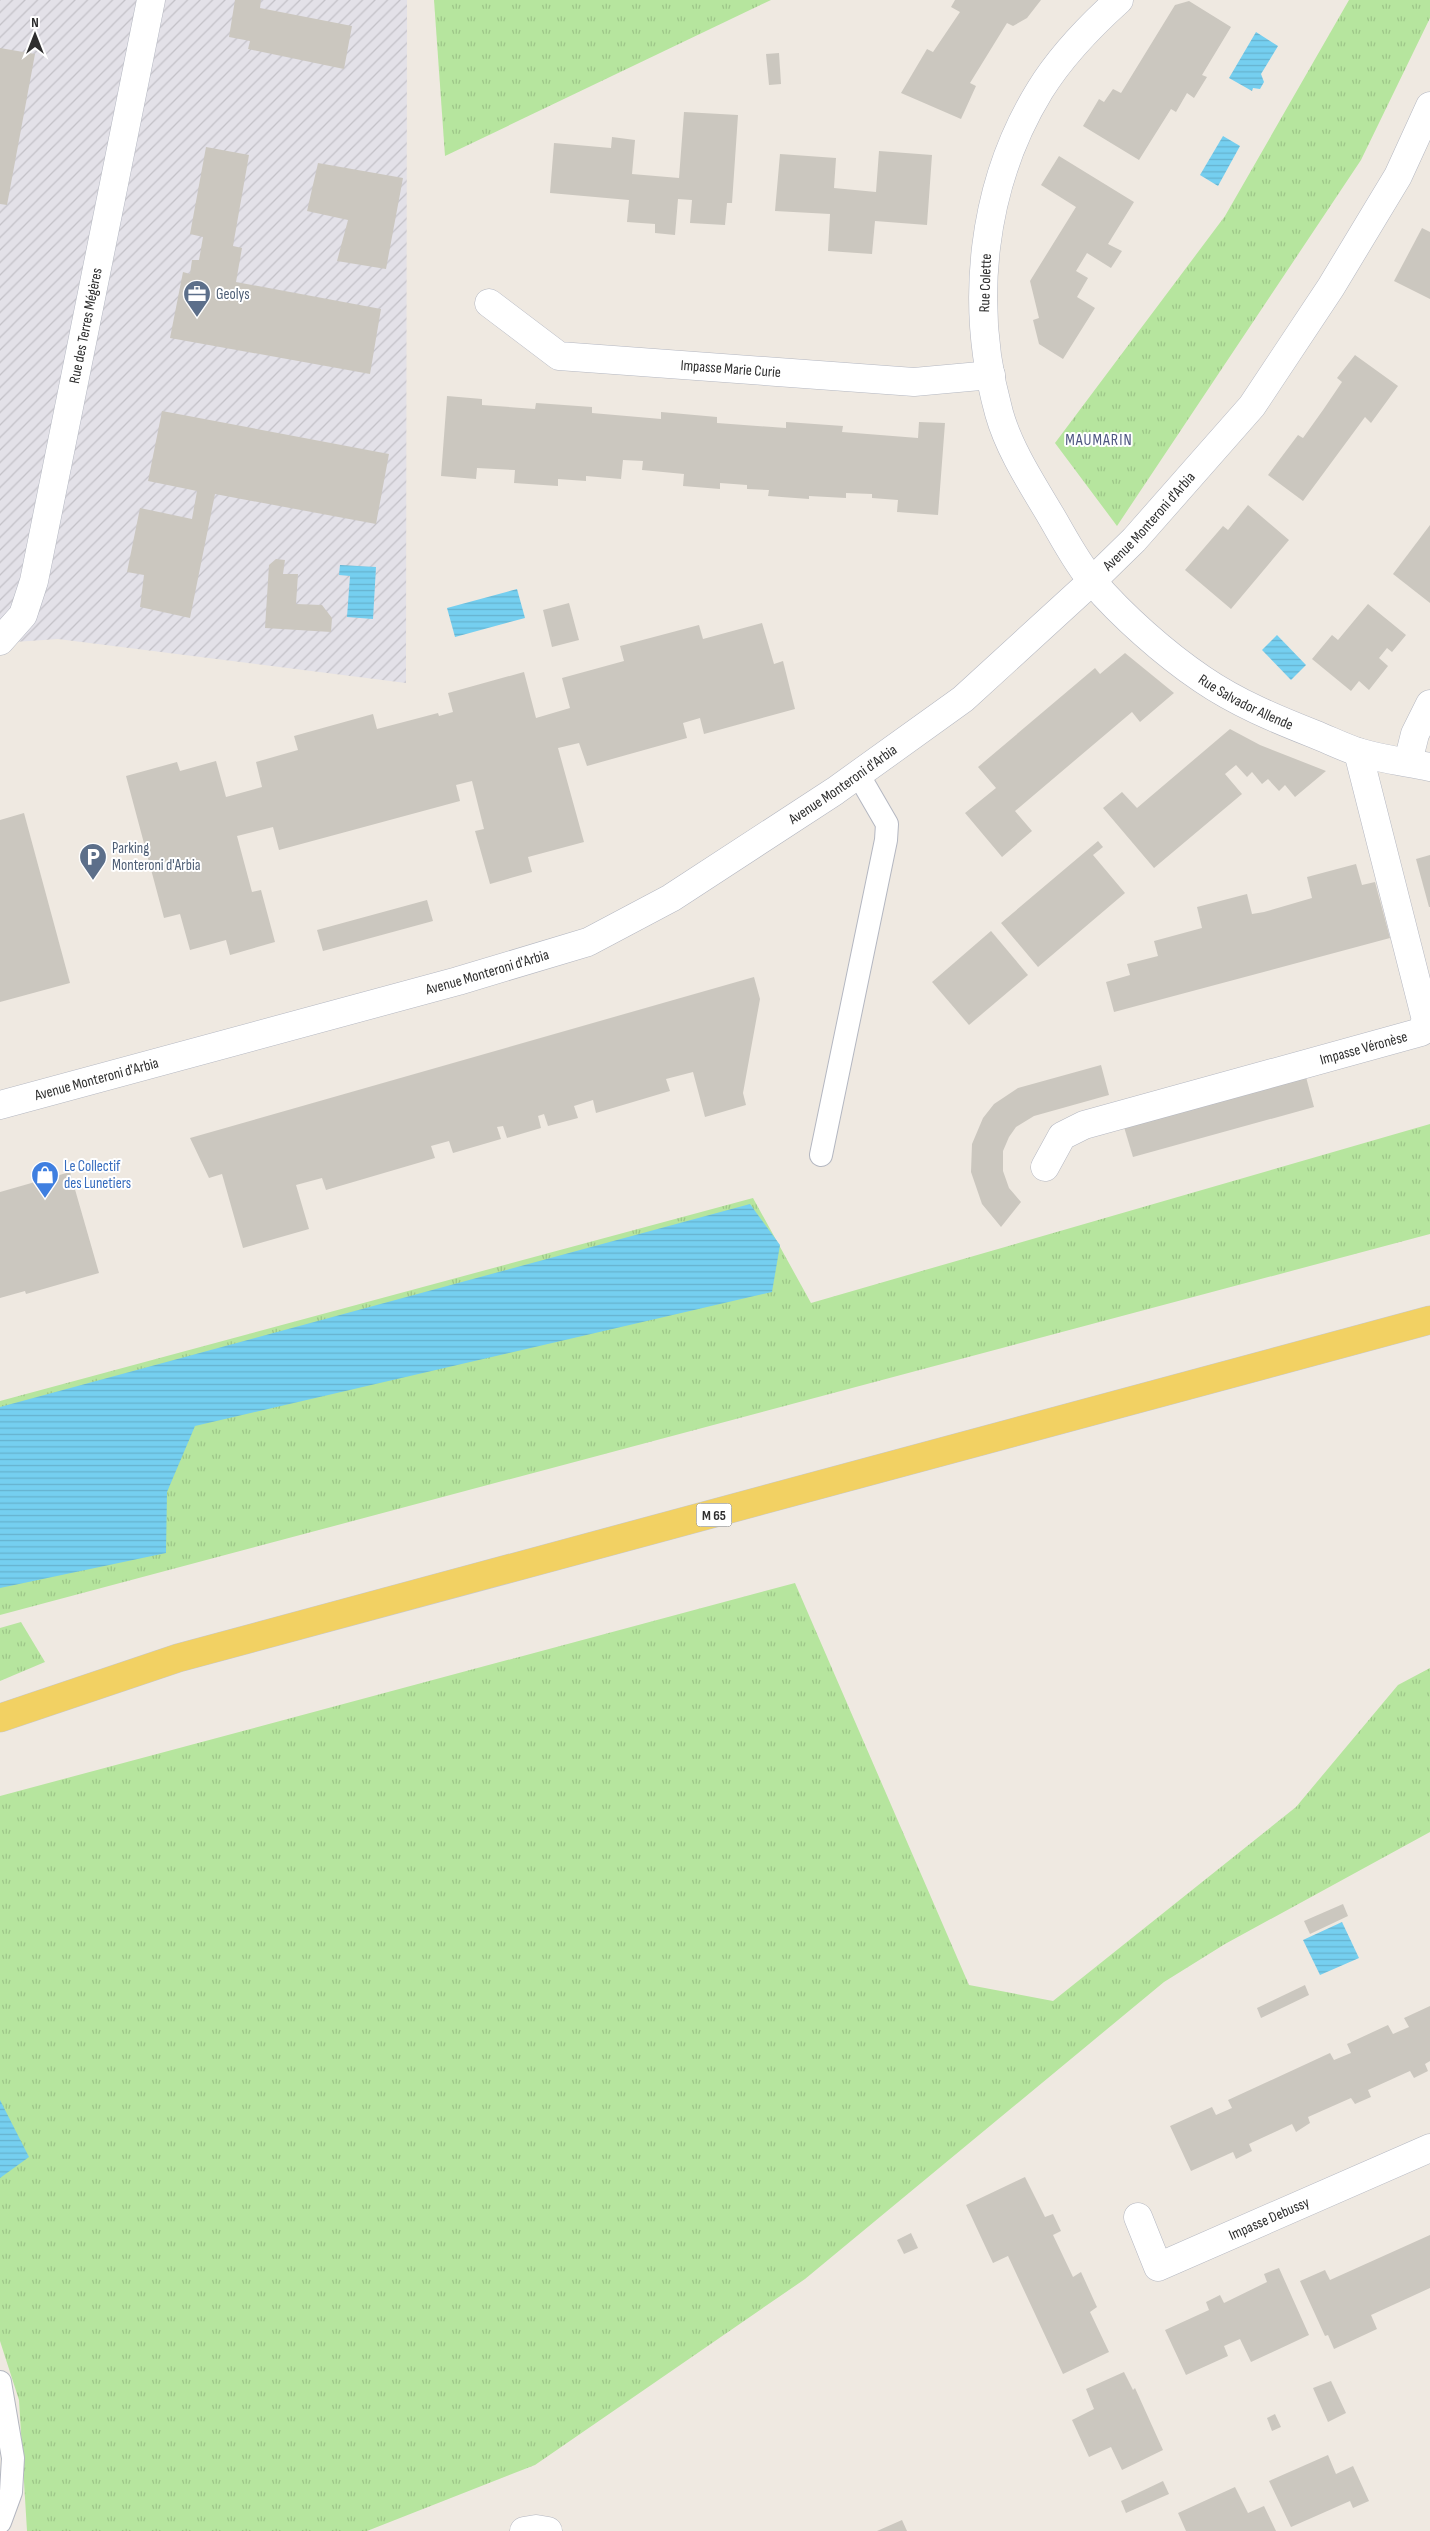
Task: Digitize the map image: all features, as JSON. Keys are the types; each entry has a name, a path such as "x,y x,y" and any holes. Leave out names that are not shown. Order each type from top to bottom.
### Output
{"main road":[{"name":"M 65","path":"0,1718 178,1658 1430,1320"}],"street":[{"name":"Rue des Terres Mégères","path":"0,641 23,615 34,582 151,0"},
{"name":"Rue Colette","path":"1092,581 1025,472 1000,415 991,376 984,327 983,277 989,228 998,180 1016,133 1040,90 1066,54 1119,0"},
{"name":"Avenue Monteroni d'Arbia","path":"0,1105 448,984 588,942 671,898 858,774 963,699 1092,581 1134,540 1252,406 1331,287 1392,184 1430,106"},
{"name":"Impasse Marie Curie","path":"489,303 559,356 914,382 991,376"},
{"name":"Rue Salvador Allende","path":"1092,581 1132,623 1202,679 1267,716 1358,752 1419,764"},
{"path":"1419,764 1415,734 1430,704"},
{"name":"Impasse Véronèse","path":"1045,1167 1062,1136 1084,1125 1421,1032 1426,1020 1358,752"},
{"name":"Impasse Debussy","path":"1138,2217 1158,2267 1430,2148"},
{"path":"524,2531 536,2529 548,2531"}],"lane":[{"path":"821,1155 886,840 887,824 858,774"},
{"path":"0,2382 13,2458 11,2492 0,2522"}],"shaded area":[{"path":"0,0 407,0 406,683 58,639 0,643"}],"green space":[{"path":"434,0 771,0 445,156"},
{"path":"1349,0 1430,0 1430,18 1361,160 1117,526 1055,443 1225,216"},
{"path":"1430,1124 1430,1234 0,1615 0,1401 753,1198 811,1303"},
{"path":"795,1583 969,1985 1053,2001 1296,1807 1398,1685 1430,1668 1430,1832 1225,1944 1164,1982 805,2279 535,2465 367,2531 27,2531 19,2400 0,2341 0,1796"},
{"path":"21,1622 45,1662 0,1681 0,1628"}],"water":[{"path":"1256,32 1278,46 1261,74 1264,82 1260,89 1253,88 1252,91 1229,78"},
{"path":"1223,136 1240,146 1218,186 1200,175"},
{"path":"340,565 376,567 373,619 347,617 350,576 339,575"},
{"path":"517,589 525,618 455,637 447,608"},
{"path":"1277,635 1306,665 1291,680 1262,650"},
{"path":"750,1204 780,1245 772,1292 195,1426 167,1492 166,1553 0,1588 0,1407"},
{"path":"1342,1922 1359,1958 1320,1975 1303,1940"},
{"path":"0,2100 29,2157 0,2178"}],"building":[{"path":"235,0 261,0 260,8 352,26 344,69 248,49 250,41 229,37"},
{"path":"955,0 1041,0 1027,18 1013,26 1007,23 970,83 976,86 961,119 901,93 927,49 933,52 960,12 951,7"},
{"path":"1189,1 1231,27 1202,75 1207,77 1194,98 1187,93 1176,112 1171,109 1139,160 1083,126 1099,99 1104,102 1113,89 1121,93 1175,5"},
{"path":"0,48 35,54 7,205 0,204"},
{"path":"779,53 781,84 769,85 766,54"},
{"path":"684,112 738,115 732,203 727,203 725,225 690,223 692,200 678,199 675,235 655,233 655,224 627,222 629,200 550,193 554,143 611,148 612,137 635,140 632,174 679,178"},
{"path":"206,147 249,155 233,246 242,248 236,282 381,309 370,374 170,338 183,272 190,274 192,260 199,260 203,237 190,234"},
{"path":"879,151 932,155 927,225 875,221 872,254 828,251 830,214 775,211 780,154 836,158 834,188 876,192"},
{"path":"1059,156 1134,202 1108,244 1122,251 1111,268 1087,253 1076,271 1088,278 1077,297 1095,308 1063,359 1039,344 1033,320 1039,318 1030,281 1076,207 1041,185"},
{"path":"318,163 403,178 386,269 337,261 348,220 307,211"},
{"path":"1422,228 1430,232 1430,299 1394,281"},
{"path":"1355,355 1398,386 1371,423 1365,417 1303,501 1268,475 1298,435 1303,438 1342,382 1337,378"},
{"path":"447,396 482,399 482,405 535,409 536,403 592,407 592,413 661,419 661,412 717,417 717,423 786,428 786,422 843,426 842,432 918,438 919,422 945,423 938,515 897,512 898,500 872,498 872,494 846,493 846,498 809,496 809,499 768,496 769,490 747,489 747,485 720,483 720,489 683,486 684,474 642,470 643,461 623,460 621,479 586,476 586,481 558,479 558,486 514,483 515,470 477,468 476,479 441,476"},
{"path":"162,411 389,454 376,524 215,494 190,618 140,607 144,575 127,572 140,508 192,519 197,491 148,481"},
{"path":"1248,505 1289,540 1231,609 1185,570 1223,526 1228,530"},
{"path":"1430,525 1430,603 1393,574"},
{"path":"276,559 285,560 283,574 298,574 296,604 322,605 332,618 331,632 265,628 269,565"},
{"path":"569,603 579,640 552,647 543,610"},
{"path":"1368,604 1406,635 1392,652 1387,648 1379,658 1388,666 1369,690 1359,681 1351,691 1312,659 1332,635 1338,640"},
{"path":"762,623 774,664 783,661 795,709 704,734 700,718 683,723 687,738 587,766 579,743 558,748 584,842 528,857 532,872 490,884 475,831 484,829 472,781 456,785 460,801 279,850 273,827 237,836 252,892 261,890 275,942 230,955 226,940 190,950 180,914 164,918 126,776 177,762 180,771 216,761 226,797 262,787 256,762 298,750 294,736 373,714 377,729 438,713 439,716 453,712 448,693 524,672 536,718 570,708 562,678 624,661 620,646 699,625 703,639"},
{"path":"1125,653 1174,693 1140,722 1132,712 1015,811 1032,831 1002,857 965,813 996,788 978,767 1095,668 1100,674"},
{"path":"1230,729 1260,745 1326,771 1295,797 1285,785 1279,791 1268,779 1262,784 1252,772 1247,777 1236,765 1225,774 1242,794 1154,868 1103,808 1122,792 1137,808"},
{"path":"24,813 70,983 0,1002 0,820"},
{"path":"1098,841 1103,847 1093,855 1125,893 1038,967 1001,923"},
{"path":"1430,855 1430,907 1429,907 1416,859"},
{"path":"1356,864 1362,885 1375,882 1390,938 1114,1012 1106,982 1130,975 1127,964 1158,956 1154,941 1202,928 1197,907 1247,894 1252,914 1264,912 1312,898 1307,877"},
{"path":"427,900 433,921 323,951 317,930"},
{"path":"991,931 1028,975 969,1025 932,982"},
{"path":"754,977 760,999 743,1093 746,1105 705,1117 693,1072 666,1079 670,1091 596,1113 593,1100 574,1106 578,1118 548,1126 544,1114 538,1116 541,1128 507,1138 503,1126 497,1127 501,1139 453,1153 449,1141 431,1146 435,1158 326,1190 322,1178 296,1185 309,1229 243,1248 222,1174 209,1178 190,1138"},
{"path":"1101,1065 1109,1095 1034,1116 1016,1127 1009,1137 1003,1151 1003,1171 1009,1188 1021,1202 1001,1227 982,1204 971,1172 972,1144 983,1118 994,1104 1018,1088"},
{"path":"1306,1077 1314,1107 1133,1157 1124,1127"},
{"path":"70,1172 99,1273 26,1294 25,1291 0,1298 0,1192"},
{"path":"1343,1904 1348,1916 1310,1934 1304,1921"},
{"path":"1305,1985 1309,1995 1261,2018 1257,2008"},
{"path":"1430,2006 1430,2061 1425,2064 1428,2071 1414,2078 1410,2071 1368,2090 1371,2097 1355,2104 1351,2098 1308,2117 1310,2123 1296,2132 1292,2124 1249,2144 1252,2151 1236,2159 1233,2152 1191,2171 1170,2126 1212,2107 1216,2115 1232,2108 1228,2100 1330,2053 1334,2060 1351,2053 1347,2044 1388,2025 1393,2034 1409,2027 1404,2018"},
{"path":"1025,2177 1045,2217 1053,2214 1061,2231 1053,2235 1073,2277 1081,2272 1097,2307 1090,2312 1109,2352 1063,2374 1008,2256 993,2263 966,2205"},
{"path":"911,2233 918,2248 904,2254 897,2240"},
{"path":"1430,2235 1430,2288 1371,2315 1377,2329 1334,2349 1328,2335 1325,2336 1300,2281 1325,2270 1330,2280"},
{"path":"1279,2268 1309,2335 1251,2362 1240,2339 1224,2346 1228,2356 1186,2375 1165,2330 1209,2310 1206,2302 1220,2295 1224,2303 1267,2282 1264,2274"},
{"path":"1124,2372 1133,2390 1135,2388 1163,2450 1122,2470 1111,2447 1089,2457 1072,2420 1094,2409 1086,2389"},
{"path":"1331,2381 1346,2413 1328,2422 1313,2388"},
{"path":"1275,2414 1281,2427 1272,2431 1267,2418"},
{"path":"1328,2455 1336,2474 1353,2466 1369,2501 1353,2508 1350,2501 1291,2527 1269,2481"},
{"path":"1163,2481 1169,2494 1126,2513 1121,2501"},
{"path":"1235,2487 1248,2513 1264,2506 1276,2531 1186,2531 1178,2513"},
{"path":"902,2520 907,2531 877,2531"}],"place":[{"name":"Geolys","path":"197,318"},
{"name":"Parking Monteroni d'Arbia","path":"93,881"},
{"name":"Le Collectif des Lunetiers","path":"45,1199"}],"district":[{"name":"MAUMARIN","path":"1099,439"}]}
